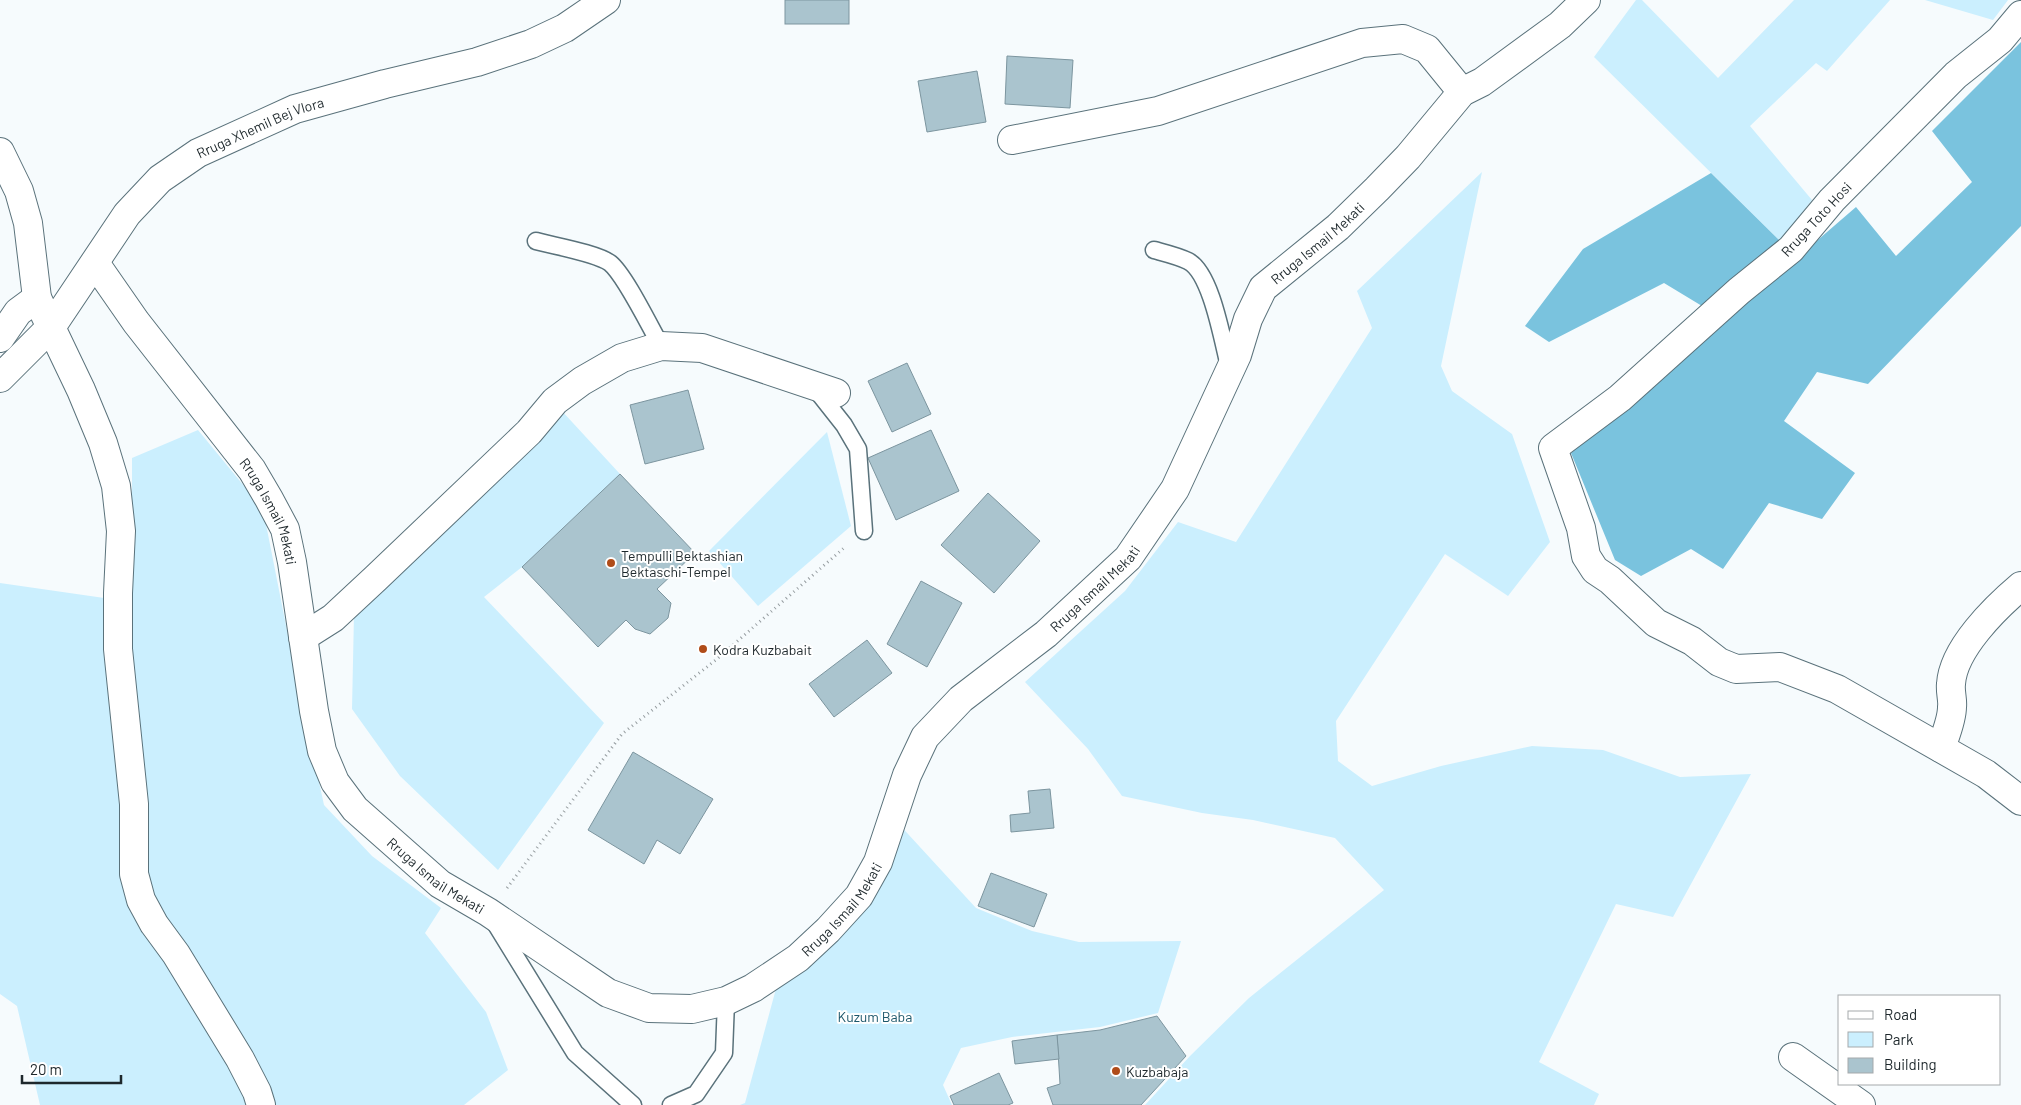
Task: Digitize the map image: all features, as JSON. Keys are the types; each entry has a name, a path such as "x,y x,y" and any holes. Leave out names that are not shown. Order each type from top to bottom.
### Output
{"street":[{"name":"Rruga Xhemil Bej Vlora","path":"0,378 52,326 126,214 160,179 198,153 296,109 386,84 478,62 531,44 565,28 606,0"},
{"name":"Rruga Ismail Mekati","path":"95,263 136,322 252,470 285,529 322,751 335,782 355,809 440,884 488,912 608,993 649,1008 692,1009 726,1001 753,988 798,958 828,930 859,896 878,862 907,775 925,738 961,699 1046,634 1128,558 1175,489 1237,356 1248,319 1263,288 1338,227 1377,189 1408,157 1462,92 1482,82 1560,25 1586,0"},
{"name":"Rruga Toto Hosi","path":"1942,748 1837,689 1780,667 1736,669 1719,662 1692,640 1656,623 1610,580 1594,570 1586,556 1581,528 1553,448 1620,398 1739,291 1791,249 1853,179 1956,75 2000,40 2021,15"},
{"path":"1012,140 1158,111 1362,42 1403,39 1427,49 1462,92"},
{"path":"0,152 19,191 28,224 18,308 0,338"},
{"path":"18,308 52,326 103,443 116,486 121,531 118,649 134,804 134,874 140,900 154,924 176,954 240,1059 257,1092 261,1105"},
{"path":"303,637 333,618 376,578 529,432 556,401 582,381 622,358 661,346 702,348 824,389"},
{"path":"2021,586 2002,602 1958,658 1951,684 1952,709 1942,748 1986,774 2021,801"},
{"path":"1793,1057 1861,1105"}],"lane":[{"path":"536,241 610,263 620,274 661,346"},
{"path":"1154,250 1188,261 1201,272 1210,294 1230,370"},
{"path":"824,389 858,449 864,531"},
{"path":"488,912 575,1053 633,1105"},
{"path":"671,1105 696,1094 724,1053 726,1001"}],"path":[{"path":"488,912 622,734 717,659 864,531"}],"green space":[{"path":"1636,0 1642,0 1718,78 1794,0 1890,0 1827,71 1816,63 1750,126 1812,200 1780,241 1594,57"},
{"path":"1925,0 2008,0 1993,20"},
{"path":"1482,172 1441,366 1452,391 1512,434 1550,542 1508,596 1445,554 1336,721 1338,761 1372,786 1441,766 1532,746 1603,750 1680,777 1751,774 1673,917 1616,904 1539,1062 1599,1094 1594,1105 1145,1105 1190,1056 1249,998 1384,890 1335,838 1253,820 1202,813 1122,796 1088,749 1025,682 1125,591 1178,522 1236,542 1372,328 1357,291"},
{"path":"561,410 620,474 522,567 484,597 604,723 498,870 400,776 352,709 354,614"},
{"path":"198,430 263,509 324,805 372,856 441,908 425,933 486,1012 508,1070 464,1105 40,1105 17,1006 0,994 0,583 132,602 132,458"},
{"path":"827,432 851,526 758,606 709,551"},
{"name":"Kuzum Baba","path":"897,822 976,908 1032,931 1079,942 1181,941 1158,1013 1100,1027 1012,1037 961,1048 943,1085 952,1105 740,1105 745,1103 777,985"}],"shaded area":[{"path":"2021,42 2021,226 1868,384 1817,372 1784,421 1855,473 1822,519 1769,503 1723,569 1691,549 1641,576 1615,560 1571,453 1856,207 1896,256 1972,182 1932,131"},
{"path":"1711,173 1780,241 1702,306 1664,283 1549,342 1525,326 1583,249"}],"building":[{"path":"785,0 849,0 849,24 785,24"},
{"path":"1007,56 1073,60 1070,108 1005,104"},
{"path":"977,71 986,122 927,132 918,81"},
{"path":"907,363 931,414 892,432 868,381"},
{"path":"688,390 704,449 645,464 630,405"},
{"path":"931,430 959,491 896,520 868,458"},
{"path":"620,474 695,553 657,589 671,603 668,618 650,634 635,629 626,620 598,647 522,567"},
{"path":"988,493 1040,541 994,593 941,545"},
{"path":"921,581 962,603 927,667 887,644"},
{"path":"867,640 892,673 834,717 809,684"},
{"path":"633,752 713,799 680,854 657,840 644,864 588,830"},
{"path":"1050,789 1054,828 1011,832 1010,815 1030,813 1028,791"},
{"path":"991,873 1047,894 1034,927 978,906"},
{"name":"Kuzbabaja","path":"1157,1016 1186,1056 1141,1105 1053,1105 1047,1088 1060,1084 1057,1035 1100,1030"},
{"path":"1057,1035 1059,1059 1015,1064 1012,1041"},
{"path":"999,1073 1013,1103 1008,1105 954,1105 950,1096"}],"place":[{"name":"Tempulli Bektashian Bektaschi-Tempel","path":"611,563"},
{"name":"Kodra Kuzbabait","path":"703,649"},
{"name":"Kuzbabaja","path":"1116,1071"}]}
